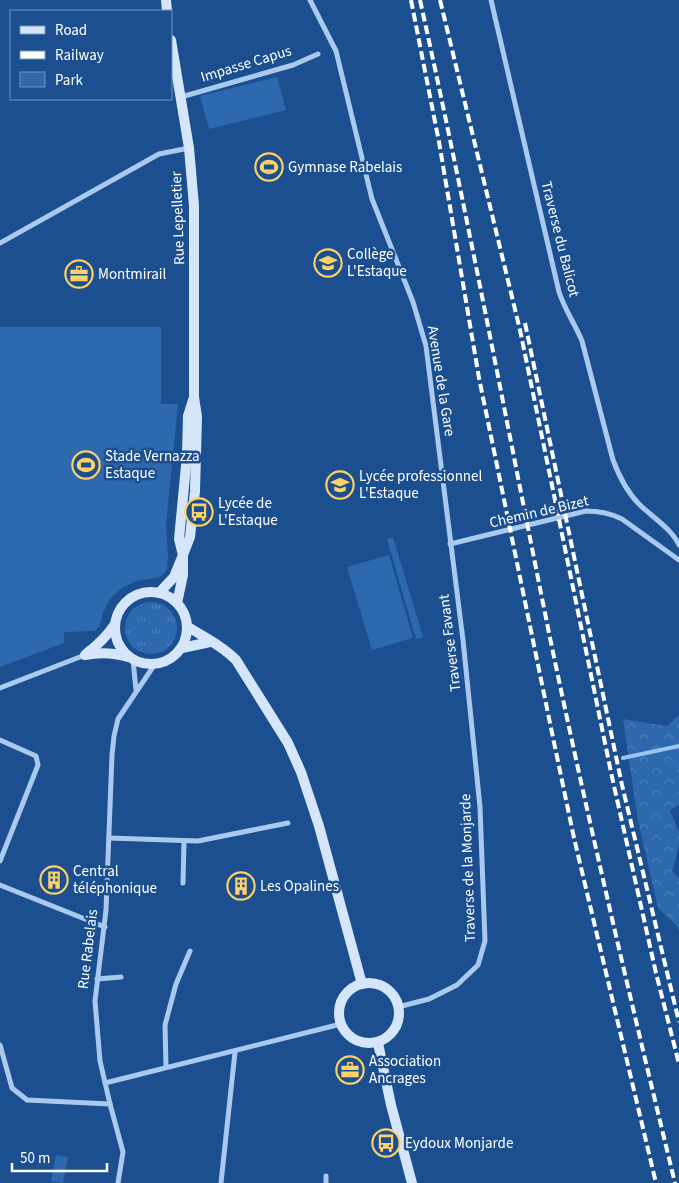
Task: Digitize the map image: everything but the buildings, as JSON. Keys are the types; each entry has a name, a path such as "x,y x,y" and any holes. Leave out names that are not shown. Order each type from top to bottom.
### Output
{"street":[{"name":"Avenue de la Gare","path":"310,0 336,51 372,199 413,302 426,346 450,544"},
{"name":"Traverse du Balicot","path":"491,0 559,292 566,311 582,341 613,460 627,490 637,502 671,532 679,545"},
{"name":"Rue Lepelletier","path":"159,593 174,577 190,537 195,491 197,417 194,397 194,206 189,148 172,46"},
{"name":"Impasse Capus","path":"181,97 293,64 318,54"},
{"path":"0,243 159,154 189,148"},
{"name":"Chemin de Bizet","path":"450,544 586,512 602,511 622,519 679,559"},
{"name":"Traverse Favant","path":"450,544 474,738"},
{"name":"Rue Lepelletier","path":"177,603 183,575 183,555"},
{"path":"0,688 85,655 100,652 114,653 144,664 165,662 182,648 187,626 184,614 177,603 159,593 151,592 134,596 122,607 115,623 99,644 85,655"},
{"path":"115,623 116,638 119,645 131,658 136,690"},
{"path":"187,626 210,642 226,650 241,668 288,743 301,772 318,823 362,984"},
{"path":"182,648 210,642"},
{"name":"Rue Rabelais","path":"118,1183 124,1152 100,1061 95,1001 105,927 114,736 118,719 154,664"},
{"name":"Traverse de la Monjarde","path":"398,1007 429,999 457,985 478,965 483,949 485,941 480,807 474,738"},
{"path":"0,740 36,756 38,765 0,860"},
{"path":"110,838 198,841 288,824"},
{"path":"183,883 184,842"},
{"path":"0,885 105,927"},
{"path":"166,1067 165,1025 176,984 190,952"},
{"path":"97,979 122,977"},
{"path":"372,983 389,991 395,998 398,1007 397,1025 386,1039 378,1042 369,1044 360,1042 345,1032 341,1024 340,1004 352,988 362,984 372,983"},
{"path":"105,1083 341,1024"},
{"path":"378,1042 391,1105 412,1183"},
{"path":"0,1045 12,1088 27,1100 110,1104"},
{"path":"220,1183 235,1052"},
{"path":"326,1176 326,1183"}],"green space":[{"path":"277,77 286,110 209,129 200,96"},
{"name":"Stade Vernazza Estaque","path":"0,327 161,327 161,404 178,404 166,525 167,570 160,577 136,581 120,589 110,599 103,613 100,625 95,631 64,632 64,643 0,667"},
{"path":"393,537 423,637 416,639 387,539"},
{"path":"389,555 413,638 372,650 347,567"},
{"path":"151,602 161,604 169,610 175,618 177,628 175,638 169,646 161,652 151,654 141,652 133,646 127,638 125,628 127,618 133,610 141,604"},
{"path":"679,715 679,805 670,810 679,832 679,845 672,872 679,878 679,932 678,927 658,908 638,821 623,719 667,726"},
{"path":"56,1155 68,1157 63,1183 51,1181"}],"waterway":[{"path":"623,758 679,746"}],"railway":[{"path":"411,0 439,142 479,378 551,728 574,838 656,1183"},
{"path":"420,0 564,706 610,911 675,1183"},
{"path":"440,0 520,330 612,777 656,973 679,1064"},
{"path":"525,323 622,785 679,1022"}],"place":[{"name":"Gymnase Rabelais","path":"269,167"},
{"name":"Collège L'Estaque","path":"328,263"},
{"name":"Montmirail","path":"79,274"},
{"name":"Stade Vernazza Estaque","path":"86,465"},
{"name":"Lycée professionnel L'Estaque","path":"340,485"},
{"name":"Lycée de L'Estaque","path":"199,512"},
{"name":"Central téléphonique","path":"54,880"},
{"name":"Les Opalines","path":"241,886"},
{"name":"Association Ancrages","path":"350,1070"},
{"name":"Eydoux Monjarde","path":"386,1143"}]}
